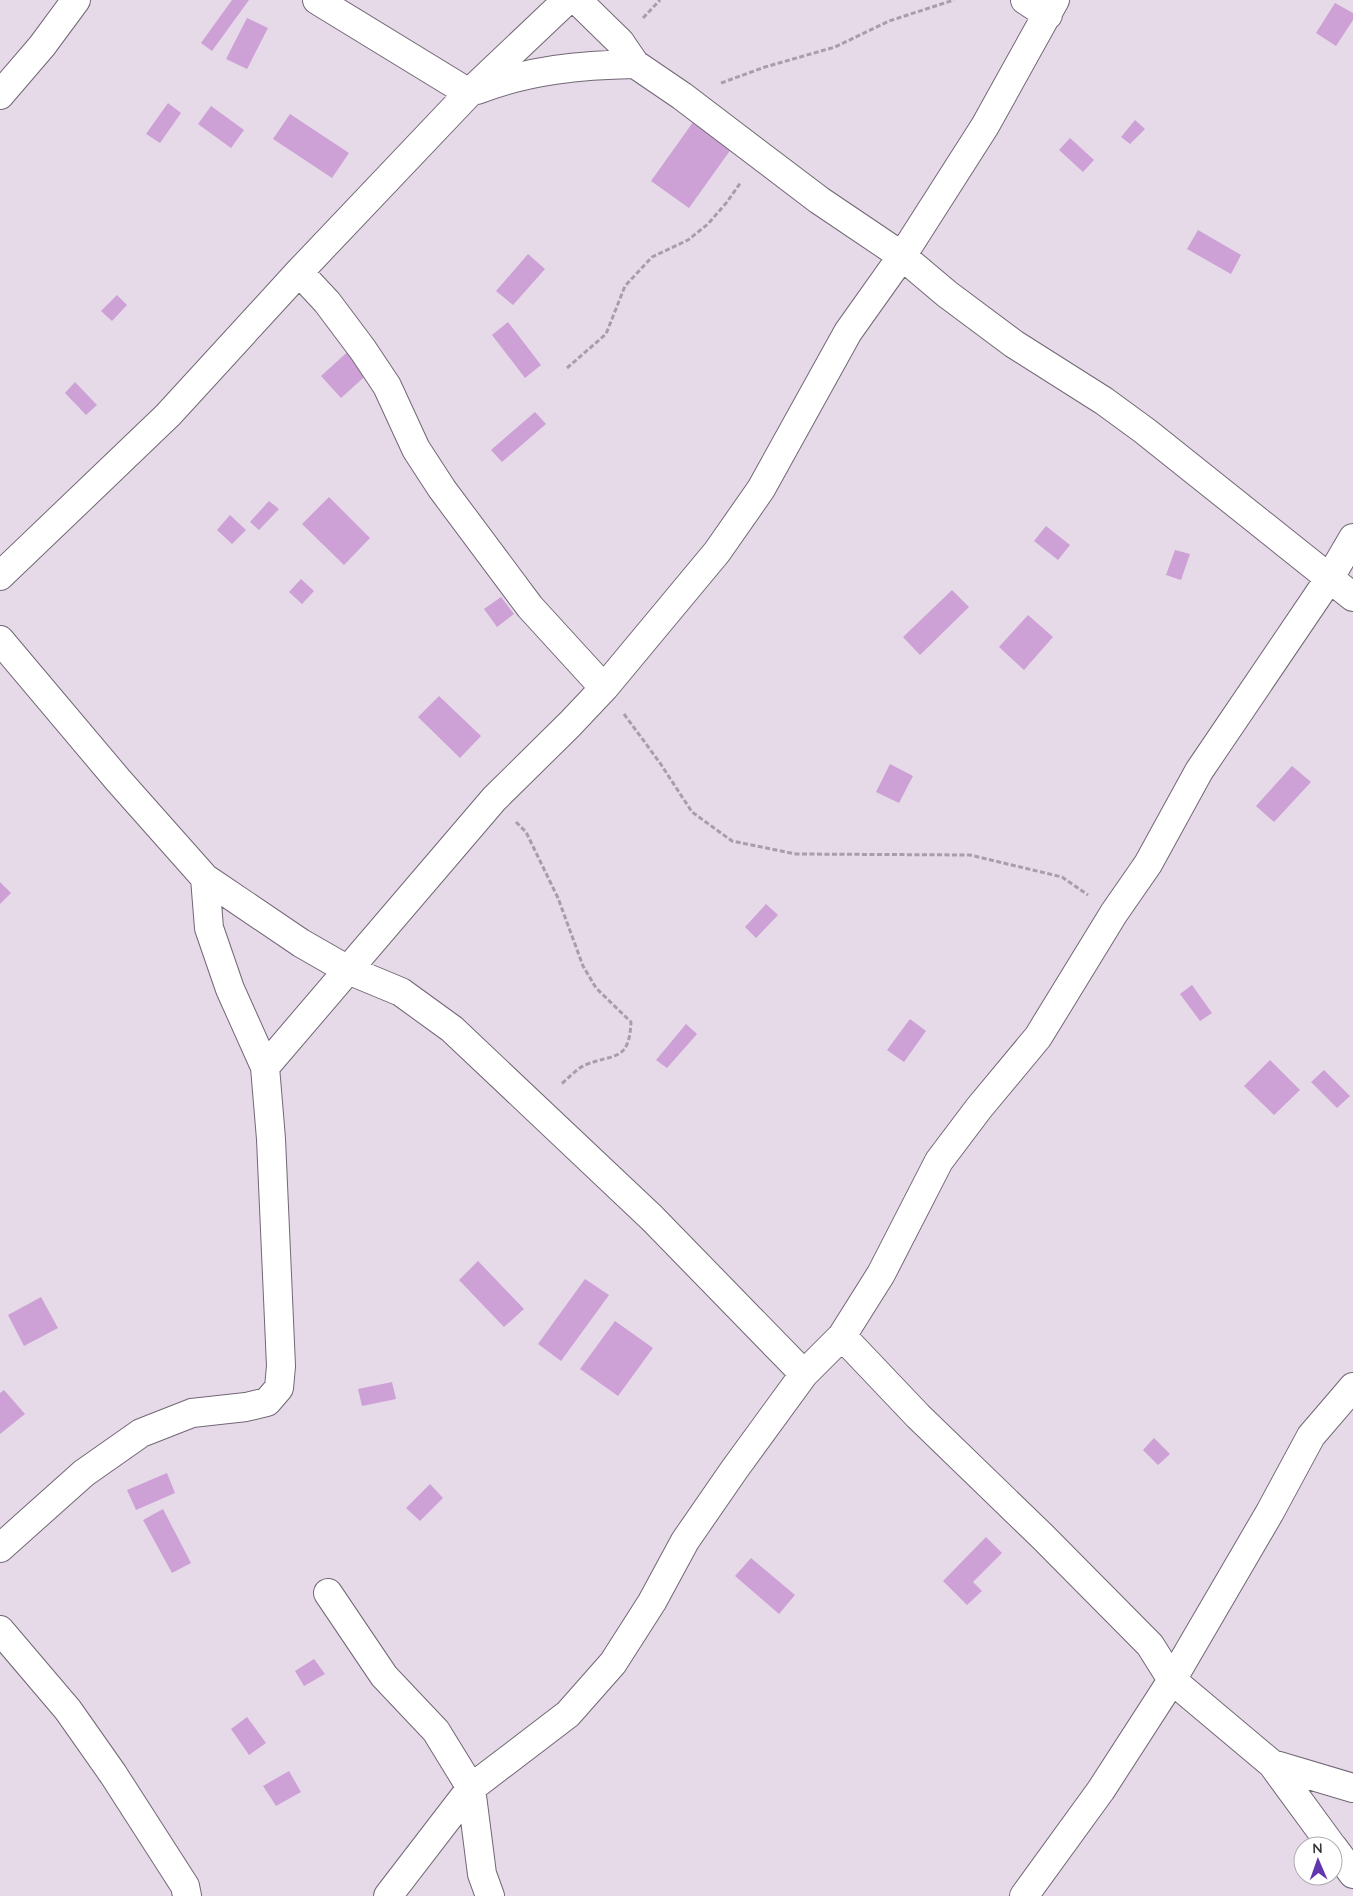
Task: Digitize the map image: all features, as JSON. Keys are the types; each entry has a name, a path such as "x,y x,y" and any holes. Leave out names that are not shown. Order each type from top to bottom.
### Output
{"street":[{"path":"0,95 42,46 76,0"},
{"path":"317,0 469,93"},
{"path":"0,576 168,415 299,272 469,93 567,0"},
{"path":"577,0 620,42 635,64 682,96 819,200 902,256 946,294 1014,344 1096,396 1145,431 1353,597"},
{"path":"265,1067 494,799 604,688 717,552 761,489 848,332 902,256 985,126 1052,7 1024,0"},
{"path":"469,93 501,80 545,70 591,64 635,64"},
{"path":"299,272 327,302 364,350 387,386 416,449 442,489 530,607 604,688"},
{"path":"388,1896 471,1788 568,1714 613,1663 652,1602 685,1541 734,1470 804,1374 842,1336 881,1274 939,1160 978,1108 1038,1037 1114,913 1148,864 1199,771 1329,579 1353,538"},
{"path":"5,655 205,878 301,943 348,970 401,992 452,1029 652,1218 804,1374"},
{"path":"0,1548 84,1473 141,1433 192,1413 246,1407 267,1402 279,1388 281,1366 271,1138 265,1067 230,989 209,928 205,878"},
{"path":"842,1336 918,1416 1043,1537 1150,1645 1172,1680 1272,1764 1325,1836"},
{"path":"1024,1896 1101,1790 1172,1680 1265,1520 1311,1436 1353,1387"},
{"path":"328,1593 384,1676 436,1731 471,1788 482,1874 490,1896"},
{"path":"0,1630 68,1710 113,1774 185,1886 187,1896"},
{"path":"1272,1764 1353,1788"},
{"path":"1343,1860 1353,1874"}],"path":[{"path":"682,96 765,68 835,48 889,21 954,0"},
{"path":"567,368 606,334 625,286 652,257 688,240 708,224 727,202 760,155"},
{"path":"604,688 660,763 692,812 732,841 796,854 970,855 1062,877 1114,913"},
{"path":"494,799 526,832 558,898 583,966 596,988 631,1022 630,1041 618,1056 583,1066 535,1106"}],"building":[{"path":"232,0 249,0 212,51 201,43"},
{"path":"1335,3 1353,13 1353,20 1336,46 1316,33"},
{"path":"247,18 268,28 247,69 226,59"},
{"path":"168,103 181,113 160,143 146,134"},
{"path":"211,106 244,130 231,148 198,124"},
{"path":"290,114 349,153 332,178 273,139"},
{"path":"696,118 734,145 689,208 651,181"},
{"path":"1135,120 1145,129 1130,144 1121,137"},
{"path":"1070,138 1094,160 1083,172 1059,150"},
{"path":"1198,230 1241,255 1231,274 1187,249"},
{"path":"528,254 545,269 513,305 496,291"},
{"path":"117,295 127,305 112,321 101,311"},
{"path":"508,322 541,365 525,378 492,335"},
{"path":"353,347 373,369 341,398 321,376"},
{"path":"75,382 97,405 86,415 65,393"},
{"path":"535,412 546,424 502,462 491,450"},
{"path":"329,497 370,538 344,565 302,524"},
{"path":"269,501 279,509 259,530 250,522"},
{"path":"230,515 246,530 232,544 217,530"},
{"path":"1046,526 1070,545 1058,560 1034,541"},
{"path":"1175,550 1190,554 1181,580 1166,575"},
{"path":"301,579 314,591 302,604 289,592"},
{"path":"952,590 969,607 920,655 903,637"},
{"path":"501,597 514,614 497,627 484,609"},
{"path":"1028,615 1053,637 1024,670 999,647"},
{"path":"439,696 481,736 460,758 418,717"},
{"path":"890,764 913,776 899,803 876,792"},
{"path":"1292,766 1311,782 1274,822 1256,806"},
{"path":"0,882 11,893 0,904"},
{"path":"766,904 778,915 756,938 745,927"},
{"path":"1192,985 1212,1013 1200,1021 1180,994"},
{"path":"910,1019 926,1031 904,1062 887,1050"},
{"path":"686,1024 697,1034 667,1068 656,1060"},
{"path":"1270,1060 1300,1090 1274,1115 1244,1086"},
{"path":"1324,1070 1350,1096 1337,1108 1311,1082"},
{"path":"478,1261 524,1309 504,1327 459,1280"},
{"path":"585,1279 609,1295 561,1361 538,1344"},
{"path":"41,1297 58,1328 24,1346 8,1315"},
{"path":"615,1321 653,1348 618,1396 580,1369"},
{"path":"392,1382 396,1399 362,1406 358,1389"},
{"path":"4,1390 25,1414 0,1434 0,1393"},
{"path":"1154,1438 1170,1454 1158,1465 1143,1450"},
{"path":"167,1473 175,1493 136,1510 127,1490"},
{"path":"430,1484 443,1498 420,1521 406,1508"},
{"path":"163,1509 191,1563 172,1573 143,1520"},
{"path":"986,1537 1002,1553 973,1582 982,1591 967,1605 943,1581"},
{"path":"751,1558 795,1595 779,1614 735,1576"},
{"path":"314,1659 325,1674 304,1686 295,1671"},
{"path":"247,1717 266,1743 249,1755 231,1729"},
{"path":"289,1771 301,1792 276,1806 263,1786"}]}
